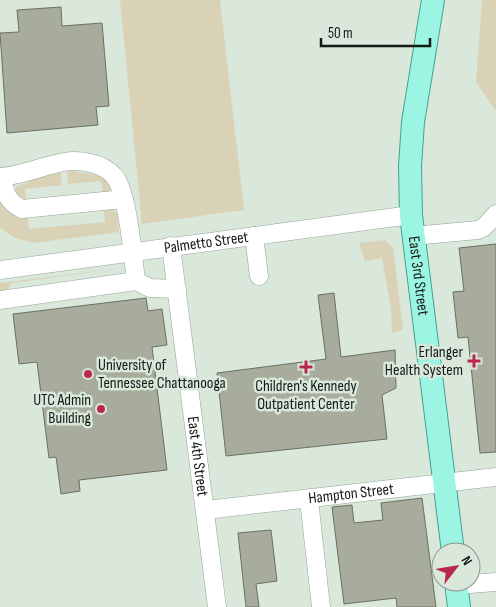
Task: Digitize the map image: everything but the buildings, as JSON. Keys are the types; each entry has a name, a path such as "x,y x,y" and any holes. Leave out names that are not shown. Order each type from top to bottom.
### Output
{"main road":[{"name":"East 3rd Street","path":"434,0 413,122 410,166 412,226 452,542"}],"street":[{"path":"124,199 22,209 11,203 1,177 19,176 64,162 78,161 96,164 114,176 124,199 136,281"},
{"name":"Palmetto Street","path":"0,270 254,236 412,226 478,230 484,227 496,214"},
{"path":"254,236 259,276"},
{"name":"East 4th Street","path":"171,246 217,607"},
{"path":"0,300 136,281 150,288 177,289"},
{"name":"Hampton Street","path":"206,510 309,500 496,477"},
{"path":"309,500 321,607"},
{"path":"481,586 496,582"}],"shaded area":[{"path":"120,0 220,0 244,210 142,224"},
{"path":"482,0 496,0 496,111 476,82"},
{"path":"67,170 108,179 112,190 103,192 101,181 68,184"},
{"path":"60,171 62,185 25,189 26,199 23,201 15,195 16,187 51,172"},
{"path":"0,199 4,208 10,213 27,217 29,229 105,222 104,211 112,209 117,213 119,232 33,243 15,238 0,228"},
{"path":"385,240 393,247 403,330 392,333 391,309 382,258 365,261 359,243"},
{"path":"121,268 12,283 3,295 0,295 0,283"}],"place":[{"name":"Erlanger Health System","path":"474,361"},
{"name":"Children's Kennedy Outpatient Center","path":"306,367"},
{"name":"University of Tennessee Chattanooga","path":"88,374"},
{"name":"UTC Admin Building","path":"101,409"}]}
